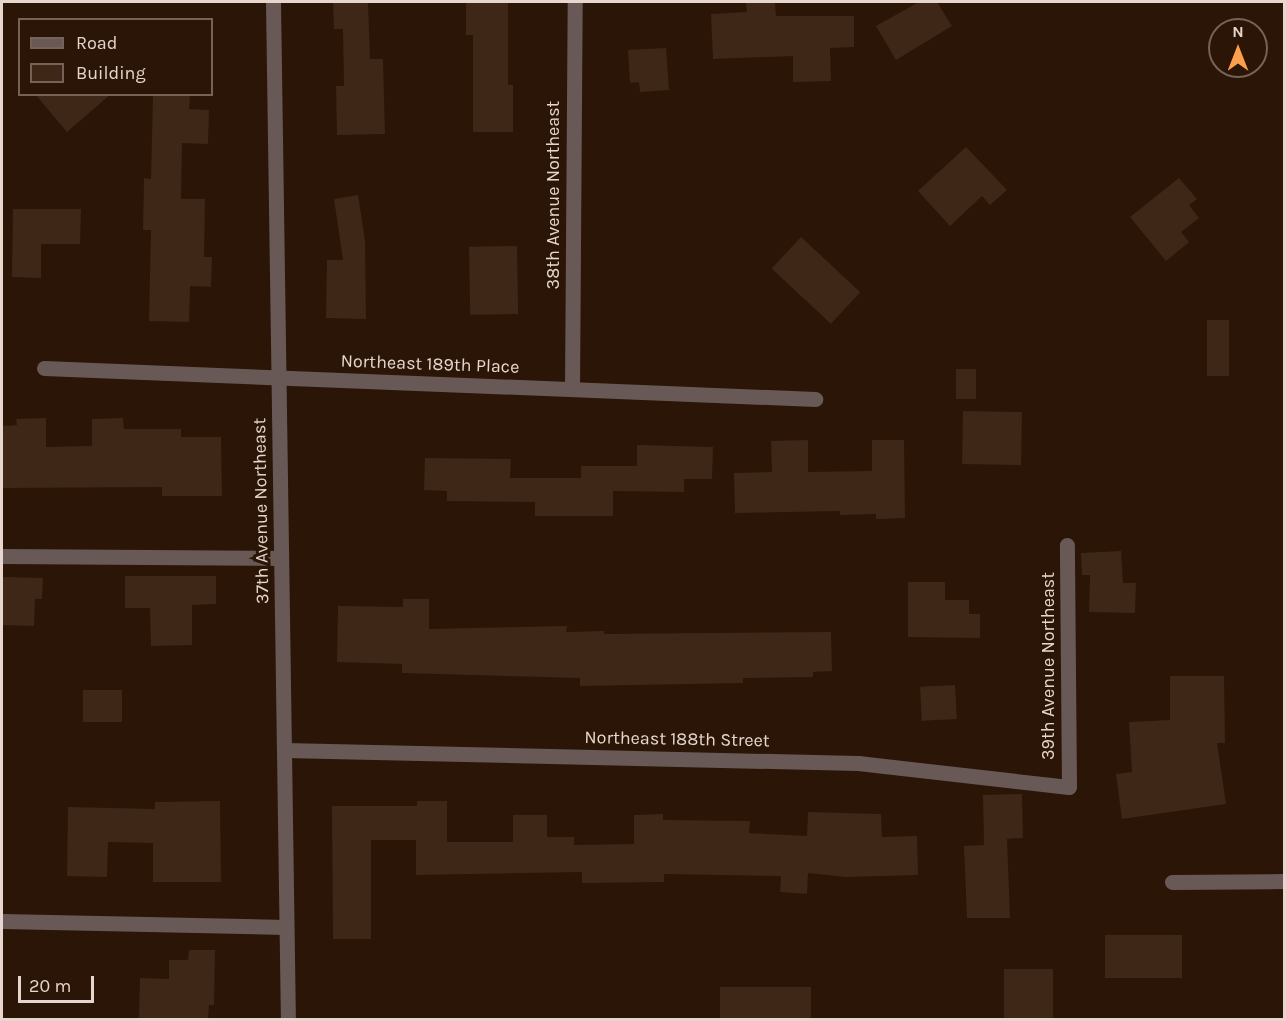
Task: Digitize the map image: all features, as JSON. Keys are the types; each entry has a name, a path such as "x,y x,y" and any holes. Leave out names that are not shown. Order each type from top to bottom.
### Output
{"street":[{"name":"37th Avenue Northeast","path":"273,2 288,1020"},
{"name":"38th Avenue Northeast","path":"572,389 575,2"},
{"name":"Northeast 189th Place","path":"44,368 815,399"},
{"name":"39th Avenue Northeast","path":"1067,545 1069,787"},
{"path":"2,556 281,558"},
{"name":"Northeast 188th Street","path":"284,750 858,763 1069,787"},
{"path":"1172,882 1284,881"},
{"path":"2,921 286,927"}],"building":[{"path":"333,2 368,2 370,59 383,59 385,134 337,135 336,86 344,86 343,29 334,29"},
{"path":"466,2 508,2 508,85 513,85 513,132 473,132 473,35 466,35"},
{"path":"746,2 775,2 776,16 854,16 854,47 830,48 831,81 793,82 793,56 713,59 711,14 747,12"},
{"path":"919,2 937,2 952,26 896,60 876,26"},
{"path":"666,48 669,90 640,92 639,82 630,83 628,50"},
{"path":"37,96 109,96 67,132"},
{"path":"153,96 190,96 189,109 209,110 208,144 182,143 181,199 205,199 204,257 212,257 211,287 190,286 189,322 149,321 151,230 143,230 144,178 151,179"},
{"path":"966,147 1007,190 990,205 982,196 950,226 918,191"},
{"path":"1179,178 1197,199 1189,205 1199,218 1181,232 1189,242 1166,261 1130,217"},
{"path":"358,195 365,241 366,319 326,318 327,260 343,260 334,199"},
{"path":"13,209 81,209 80,244 41,244 41,278 12,277"},
{"path":"801,237 860,292 831,324 772,268"},
{"path":"517,246 518,314 470,315 469,247"},
{"path":"1207,320 1229,320 1229,376 1207,376"},
{"path":"956,369 976,369 976,399 956,399"},
{"path":"963,411 1022,412 1021,465 962,464"},
{"path":"46,418 46,447 92,446 92,419 123,418 124,429 181,429 181,437 221,437 222,496 162,496 162,487 2,488 2,426 17,425 16,419"},
{"path":"808,440 808,472 872,471 872,440 904,440 905,518 876,519 876,514 840,515 840,511 735,513 734,473 772,472 771,441"},
{"path":"637,445 713,447 712,479 684,479 684,492 613,491 613,516 535,516 535,502 447,501 447,491 424,490 425,458 511,459 510,478 581,478 581,466 637,466"},
{"path":"1121,551 1123,583 1136,583 1135,613 1089,612 1090,575 1082,575 1081,553"},
{"path":"125,576 216,576 216,604 192,605 192,645 151,646 150,608 125,608"},
{"path":"2,577 43,578 42,599 35,599 34,626 2,625"},
{"path":"908,582 945,582 945,600 969,600 969,614 980,614 980,638 908,637"},
{"path":"403,599 429,599 429,629 567,626 566,632 604,631 604,634 831,632 832,671 813,672 813,677 743,678 743,683 580,686 580,678 402,673 402,664 337,662 338,606 403,607"},
{"path":"1170,676 1224,676 1225,743 1217,743 1226,804 1122,819 1116,774 1132,772 1129,722 1170,720"},
{"path":"955,685 957,719 922,721 920,687"},
{"path":"83,690 122,690 122,722 83,722"},
{"path":"1022,794 1023,838 1007,839 1010,918 967,918 964,846 984,845 983,795"},
{"path":"220,801 221,882 153,882 153,843 108,842 107,877 67,876 68,807 155,809 155,802"},
{"path":"417,801 447,801 447,842 513,842 513,815 547,815 547,837 574,837 574,845 634,844 634,815 663,814 663,820 750,821 749,833 807,836 808,812 881,814 882,837 917,836 918,875 846,877 808,873 807,894 780,892 781,876 664,874 664,882 582,883 582,872 416,875 416,840 371,840 371,939 333,939 332,806 417,806"},
{"path":"1105,935 1182,935 1182,978 1105,978"},
{"path":"189,950 215,950 214,1005 209,1005 208,1020 139,1019 140,978 169,979 169,960 188,960"},
{"path":"1004,969 1053,969 1053,1020 1004,1020"},
{"path":"720,987 811,987 811,1020 720,1020"}]}
